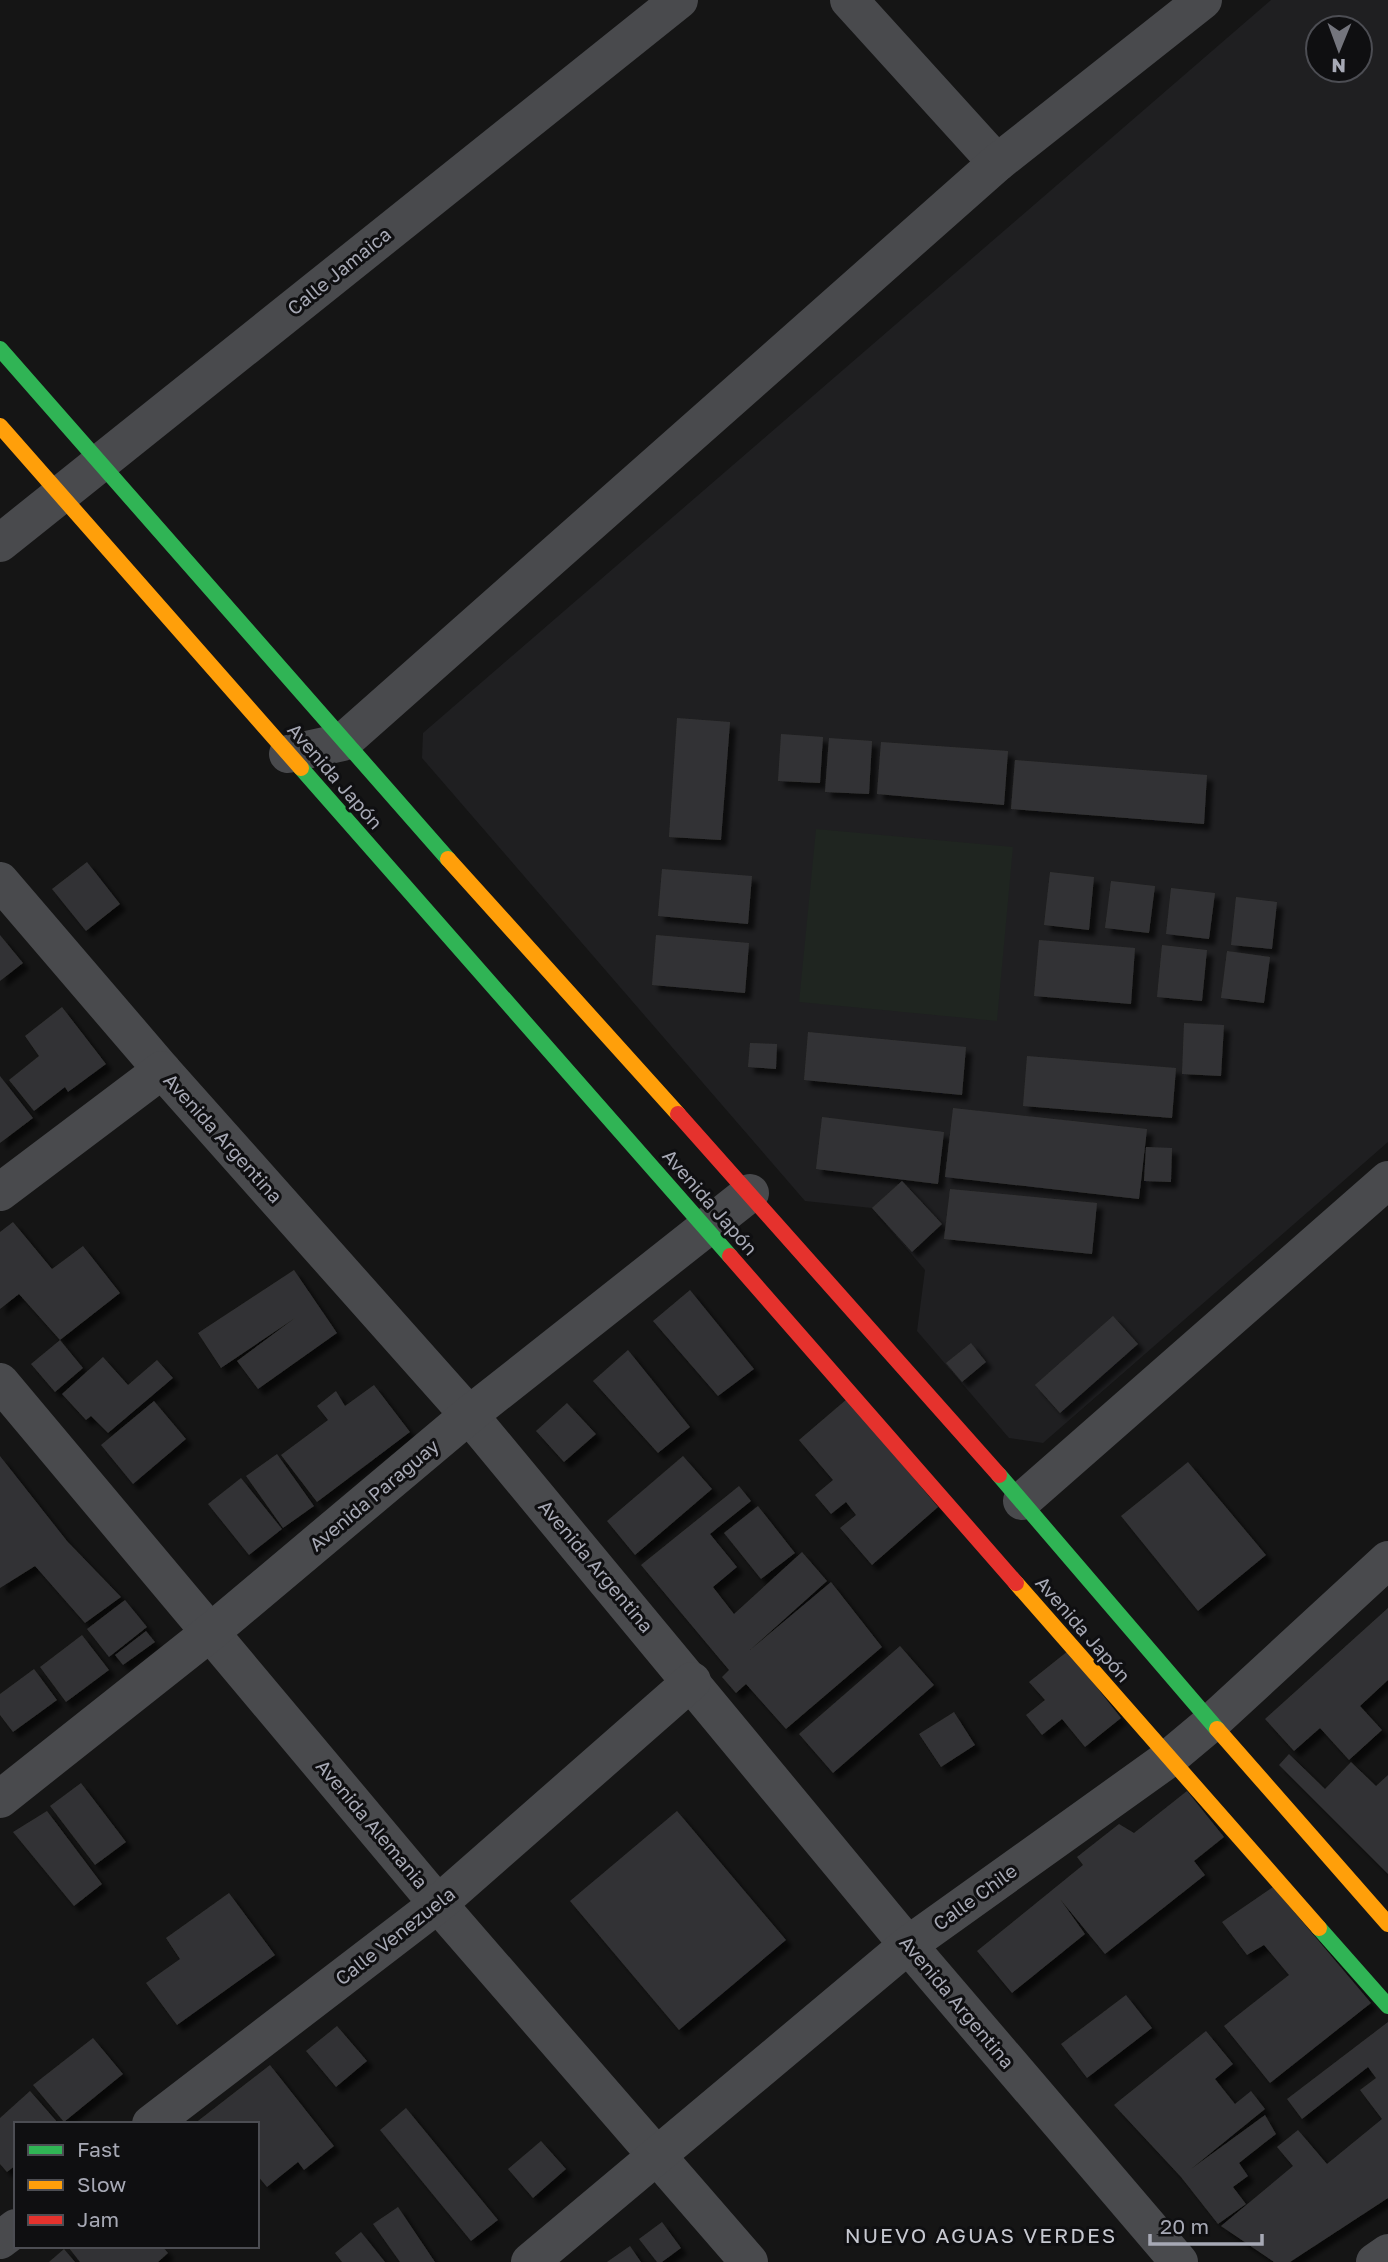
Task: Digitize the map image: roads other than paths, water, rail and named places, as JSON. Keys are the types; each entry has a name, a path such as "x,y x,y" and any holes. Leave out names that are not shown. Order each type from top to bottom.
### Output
{"street":[{"name":"Calle Jamaica","path":"0,543 678,0"},
{"path":"849,0 997,163"},
{"path":"288,754 342,742 997,163 1203,0"},
{"name":"Avenida Japón","path":"0,349 342,742 750,1193 1022,1501 1211,1723 1388,1924"},
{"name":"Avenida Japón","path":"0,426 1168,1759 1388,2006"},
{"name":"Avenida Argentina","path":"0,881 162,1070 469,1415 908,1945 1179,2262"},
{"path":"0,1192 162,1070"},
{"path":"1022,1501 1388,1180"},
{"name":"Avenida Paraguay","path":"0,1800 212,1631 469,1415 750,1193"},
{"name":"Avenida Alemania","path":"0,1382 212,1631 438,1904 749,2262"},
{"name":"Calle Chile","path":"530,2262 654,2155 908,1945 1168,1759 1211,1723 1388,1560"},
{"name":"Calle Venezuela","path":"154,2122 438,1904 692,1681"},
{"path":"1376,2262 1388,2253"}],"district":[{"name":"NUEVO AGUAS VERDES","path":"981,2236"}]}
